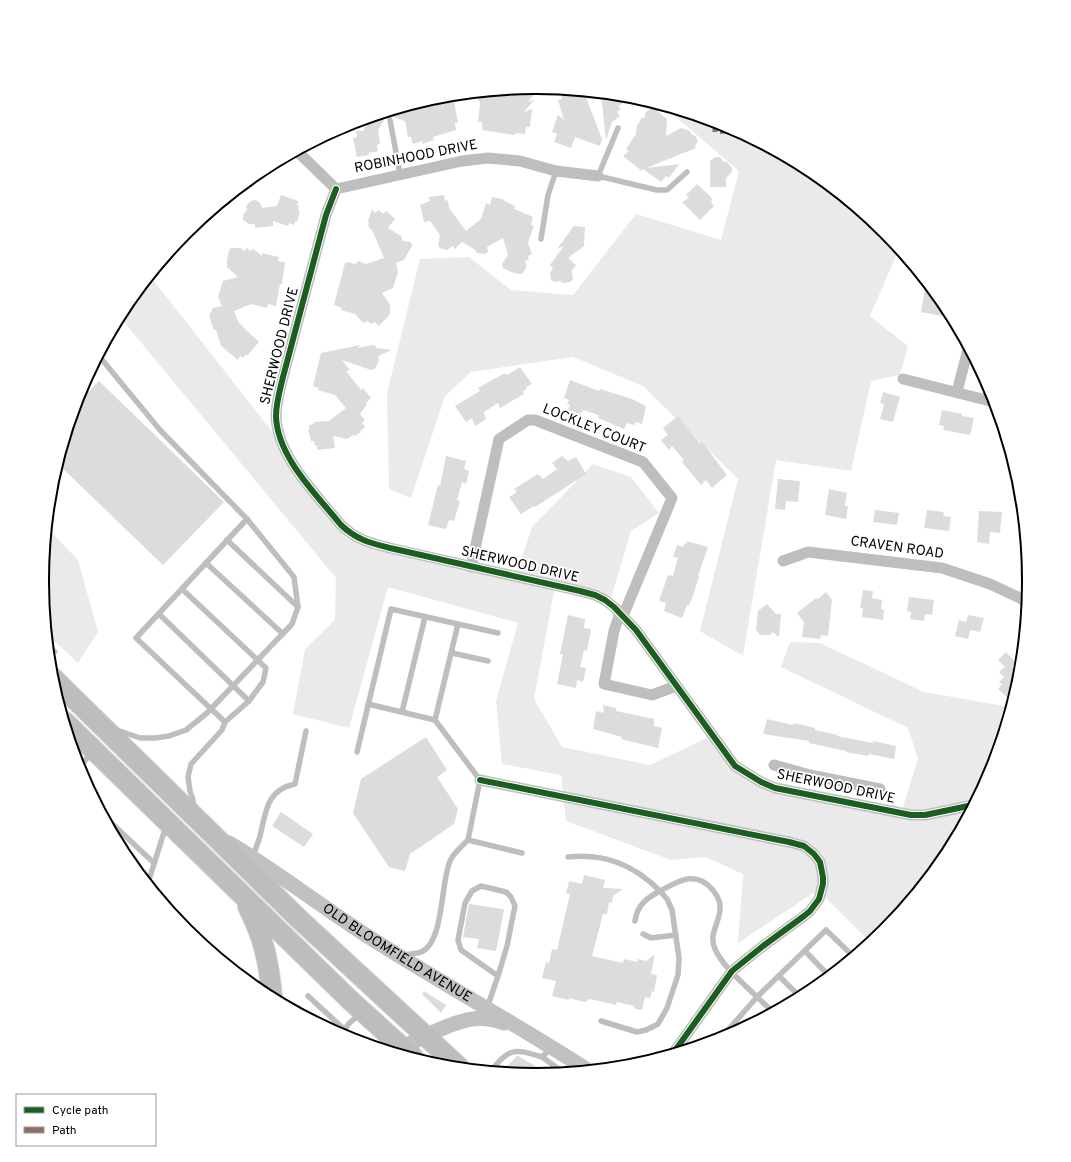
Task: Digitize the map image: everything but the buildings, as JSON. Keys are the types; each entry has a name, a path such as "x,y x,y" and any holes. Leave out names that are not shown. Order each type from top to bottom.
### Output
{"highway":[{"path":"60,685 299,919 451,1060"},
{"path":"73,730 400,1048"},
{"path":"242,894 258,926 266,950 271,990"}],"street":[{"path":"301,155 336,189"},
{"name":"ROBINHOOD DRIVE","path":"336,189 462,161 488,158 520,161 556,171 598,176"},
{"name":"SHERWOOD DRIVE","path":"336,189 326,215 277,401 276,416 280,440 291,463 341,525 353,535 366,542 595,595 605,600 614,607 636,630 735,766 761,782 775,788 910,815 925,815 966,806"},
{"path":"957,392 966,355"},
{"path":"903,379 987,400"},
{"name":"LOCKLEY COURT","path":"471,567 498,439 528,420 535,420 643,462 672,498 622,615"},
{"name":"CRAVEN ROAD","path":"783,561 808,552 942,568 990,584 1021,599"},
{"path":"622,615 614,631 604,684 652,695 676,686"},
{"path":"79,747 93,750"},
{"path":"774,765 810,775 880,789"},
{"path":"807,794 810,775"},
{"path":"480,780 789,842 804,846 810,850 820,862 823,884 819,899 804,916 732,971 678,1046"},
{"name":"OLD BLOOMFIELD AVENUE","path":"211,832 253,857 306,895 372,939 487,1008 544,1048 577,1065"},
{"path":"407,1050 426,1036 463,1020 479,1018 500,1022 544,1048"}],"lane":[{"path":"390,120 400,174"},
{"path":"618,128 598,176 657,190 667,190 686,172"},
{"path":"541,239 548,195 556,171"},
{"path":"100,724 140,738 169,736 186,730 198,721 233,686 292,624 298,607 294,577 247,519 160,430 102,360"},
{"path":"225,722 136,638 247,519"},
{"path":"227,540 298,607"},
{"path":"206,563 282,634"},
{"path":"182,589 266,668 263,682 248,701 225,722 222,730 191,764 188,777 193,800 194,816"},
{"path":"357,752 391,609 498,633"},
{"path":"159,614 248,701"},
{"path":"402,712 425,617"},
{"path":"435,720 458,624"},
{"path":"452,653 488,662"},
{"path":"368,704 435,720 480,780 468,840 451,859 446,877 437,930 430,944 422,952 400,956"},
{"path":"253,857 264,816 271,798 276,792 288,785 295,784 306,732"},
{"path":"84,762 93,750"},
{"path":"150,877 167,822"},
{"path":"116,828 154,863"},
{"path":"468,840 522,853"},
{"path":"568,857 582,855 596,856 616,861 635,870 660,890 667,899 672,910 679,958 678,975 667,1008 658,1024 646,1030 637,1032 601,1021"},
{"path":"635,921 636,912 642,903 660,890 683,879 695,878 708,884 716,894 721,906 712,940 715,949 732,971 768,1008"},
{"path":"487,1008 498,976 515,906 511,897 506,892 481,886 472,891 465,903 458,940 462,950 498,976"},
{"path":"732,1026 757,997 826,930 849,953"},
{"path":"643,934 651,938 676,934"},
{"path":"805,951 825,972"},
{"path":"779,976 795,992"},
{"path":"308,996 336,1024"},
{"path":"346,1029 350,1022 363,1012"},
{"path":"496,1065 503,1057 511,1052 544,1048 559,1067"}],"shaded area":[{"path":"673,114 692,120 722,132 779,160 806,176 832,195 880,237 896,255 870,316 908,346 900,375 871,381 851,471 776,460 743,656 700,631 738,479 643,386 573,357 471,372 445,396 411,498 389,489 387,393 420,259 469,257 511,290 573,295 636,214 721,240 739,171"},
{"path":"154,281 355,537 516,575 532,527 593,464 631,477 659,513 631,531 610,601 555,586 534,699 562,747 650,765 711,736 752,778 901,813 918,759 908,728 781,667 790,642 820,643 924,692 1005,706 985,767 957,824 921,877 901,902 866,938 818,890 738,943 743,874 705,857 671,860 566,821 561,775 502,764 496,701 518,623 388,587 349,728 293,714 305,649 335,620 336,578 124,322"},
{"path":"52,533 78,560 98,632 78,663 52,639 49,581"}],"marked path":[{"path":"715,129 715,132 721,131"}],"cycle path":[{"path":"336,189 326,215 283,377 277,401 276,416 278,431 283,446 291,461 310,488 341,525 358,538 390,548 580,591 595,595 605,600 614,607 636,630 735,766 761,782 775,788 911,815 925,815 966,806"},
{"path":"480,780 789,842 804,846 814,854 820,862 823,884 819,899 810,911 732,971 678,1046"}]}
